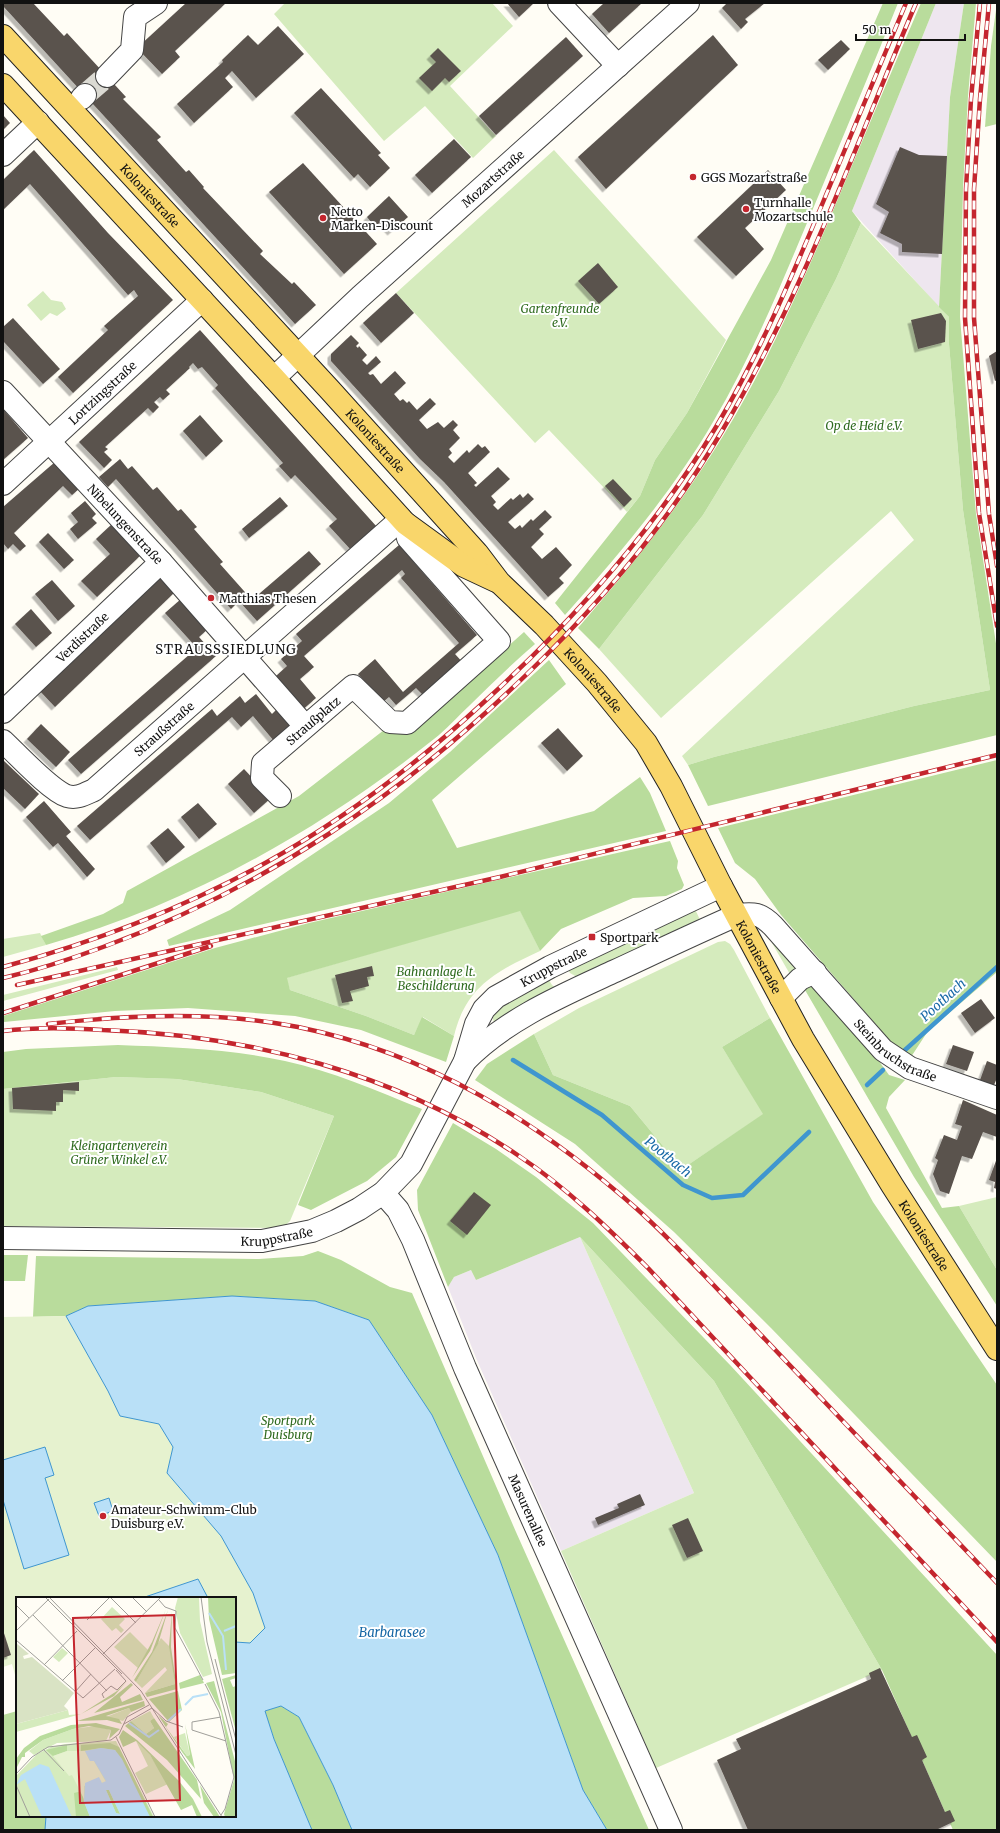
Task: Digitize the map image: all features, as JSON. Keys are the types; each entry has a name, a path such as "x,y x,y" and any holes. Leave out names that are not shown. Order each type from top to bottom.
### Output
{"main road":[{"name":"Koloniestraße","path":"3,36 298,355 476,553 499,582 555,637 597,683 646,743 671,786 721,886 803,1039 888,1178 997,1349"},
{"name":"Koloniestraße","path":"3,85 274,378 403,521 464,566 499,582"}],"street":[{"path":"107,76 132,50 135,17 156,3"},
{"path":"559,3 618,66"},
{"name":"Mozartstraße","path":"298,355 365,292 688,3"},
{"path":"3,154 38,122"},
{"name":"Lortzingstraße","path":"3,484 202,300"},
{"path":"274,378 298,355"},
{"name":"Nibelungenstraße","path":"3,392 160,562 246,658"},
{"name":"Koloniestraße","path":"390,722 407,723 499,641 408,538 403,521"},
{"name":"Straußstraße","path":"3,741 55,790 68,796 80,796 94,790 403,521"},
{"name":"Verdistraße","path":"3,712 160,562"},
{"path":"246,658 305,726"},
{"name":"Straußplatz","path":"280,796 262,778 263,763 353,686 390,722"},
{"name":"Kruppstraße","path":"3,1238 262,1241 312,1231 359,1209 383,1193 411,1164 465,1061 476,1024 484,1009 496,997 550,967 721,886"},
{"name":"Steinbruchstraße","path":"737,915 754,913 766,919 815,972 882,1050 910,1068 997,1098"},
{"name":"Kruppstraße","path":"465,1061 479,1046 526,1015 580,987 737,915"},
{"path":"781,998 800,979 815,972"},
{"name":"Masurenallee","path":"383,1193 398,1210 413,1240 465,1368 671,1830"}],"shaded area":[{"path":"936,3 964,3 950,97 939,307 852,211"},
{"path":"580,1237 694,1493 561,1551 476,1358 448,1287 454,1277 471,1270 476,1280"}],"green space":[{"path":"285,3 492,3 513,26 450,86 496,136 473,158 425,106 384,141 274,14"},
{"path":"883,3 898,3 783,280 757,338 729,394 697,448 662,498 625,546 565,615 555,603 640,496 655,460 687,413 771,260"},
{"path":"921,3 936,3 852,211 861,223 836,279 779,391 703,515 599,649 578,628 636,559 673,511 707,462 738,411 766,359 803,279"},
{"path":"964,3 976,3 968,96 963,188 960,317 976,514 997,650 997,735 708,806 688,765 914,706 990,690 963,510 949,344 949,317 939,307 950,97"},
{"path":"997,3 997,124 985,127 991,46"},
{"name":"Gartenfreunde e.V.","path":"554,150 726,340 687,413 655,460 640,496 627,512 549,430 535,443 396,293"},
{"name":"Op de Heid e.V.","path":"861,223 949,317 949,344 963,510 990,690 914,706 688,765 682,756 914,540 891,511 661,718 599,649 703,515 779,391 836,279"},
{"path":"43,291 51,300 62,302 66,309 57,316 50,313 41,321 27,305"},
{"path":"524,632 535,644 447,728 390,773 345,804 250,862 200,886 150,909 46,945 41,936 103,914 123,903 127,891 299,796 384,730 497,656"},
{"path":"549,660 566,684 432,800 457,848 594,811 640,777 650,793 666,831 169,946 167,940 230,910 389,803 450,752"},
{"path":"997,760 997,972 928,1031 911,1057 891,1042 781,915 755,879 735,863 718,828"},
{"path":"670,841 678,861 677,868 684,885 682,889 666,896 633,898 561,929 540,951 520,911 287,978 290,990 366,1016 414,1035 422,1017 454,1036 446,1062 361,1030 295,1016 188,1008 115,1011 4,1022 3,1016 215,948 309,923"},
{"path":"694,907 701,922 577,977 570,973 566,967"},
{"name":"Bahnanlage lt. Beschilderung","path":"520,910 540,951 510,966 485,982 466,1004 459,1019 454,1036 423,1017 414,1035 366,1016 290,990 286,978"},
{"path":"40,933 46,945 3,957 3,939"},
{"path":"773,940 804,971 791,976 772,943"},
{"path":"725,941 730,944 734,950 770,1018 722,1047 764,1114 682,1169 630,1106 553,1075 534,1034 579,1008 718,942"},
{"path":"117,967 118,970 3,1001 3,995"},
{"path":"547,977 552,985 558,990 495,1025 492,1016 501,1006"},
{"path":"814,984 876,1057 889,1075 905,1080 889,1097 886,1108 942,1208 959,1206 997,1270 997,1306 914,1177 805,990 806,987"},
{"path":"770,1018 873,1202 997,1385 997,1562 771,1328 674,1232 575,1144 475,1080 487,1064 534,1034 553,1075 630,1106 682,1169 763,1114 722,1047"},
{"path":"118,1045 223,1051 285,1061 320,1070 422,1109 396,1157 367,1181 311,1210 298,1205 334,1116 261,1092 177,1079 116,1077 3,1089 3,1052 26,1049"},
{"name":"Kleingartenverein Grüner Winkel e.V.","path":"116,1077 177,1079 261,1092 334,1116 290,1221 282,1228 3,1226 3,1089"},
{"path":"453,1123 496,1149 536,1177 593,1223 731,1366 997,1655 997,1830 953,1830 882,1670 714,1381 580,1237 476,1280 471,1270 454,1277 448,1287 418,1210 417,1190"},
{"path":"997,1197 997,1270 959,1206"},
{"path":"580,1237 714,1381 882,1670 656,1768 561,1551 694,1493"},
{"path":"318,1251 341,1260 390,1287 412,1293 516,1532 649,1830 607,1830 583,1790 498,1555 432,1415 369,1320 315,1301 232,1296 88,1306 66,1316 33,1317 36,1256 259,1259 303,1256"},
{"path":"3,1255 28,1255 25,1281 3,1281"},
{"name":"Amateur-Schwimm-Club Duisburg e.V.","path":"66,1316 108,1391 120,1416 159,1424 173,1447 167,1473 221,1536 253,1593 265,1628 250,1643 236,1642 236,1597 207,1597 198,1579 145,1597 16,1597 16,1678 12,1664 3,1667 3,1317"},
{"path":"281,1706 299,1717 333,1785 352,1830 312,1830 274,1739 265,1711"},
{"path":"16,1711 16,1817 46,1817 45,1830 3,1830 3,1715"}],"water":[{"name":"Barbarasee","path":"232,1296 315,1301 369,1320 432,1415 498,1555 583,1790 607,1830 352,1830 333,1785 299,1717 281,1706 265,1711 274,1739 312,1830 45,1830 46,1817 236,1817 236,1642 250,1643 265,1628 253,1593 221,1536 167,1473 173,1447 159,1424 120,1416 108,1391 66,1316 88,1306"},
{"path":"45,1447 54,1475 45,1478 69,1555 24,1569 3,1500 3,1460"},
{"path":"109,1498 113,1511 99,1516 94,1503"},
{"path":"198,1579 207,1597 145,1597"}],"building":[{"path":"3,3 33,3 64,36 67,33 126,97 123,99 161,137 157,140 186,172 189,170 204,187 203,188 263,251 260,254 292,284 294,282 316,305 295,324 3,6"},
{"path":"186,3 226,3 175,51 180,57 162,74 137,48"},
{"path":"507,3 534,3 519,17"},
{"path":"604,3 642,3 609,33 592,14"},
{"path":"727,3 765,3 745,19 748,22 741,29 722,8"},
{"path":"278,26 304,54 256,98 232,71 225,78 233,87 194,123 177,104 223,62 222,60 248,35 258,45"},
{"path":"713,35 738,65 606,189 578,157"},
{"path":"566,37 583,56 496,135 479,116"},
{"path":"841,40 850,49 828,70 818,60"},
{"path":"438,48 461,71 449,82 445,78 432,91 419,78 436,62 430,56"},
{"path":"321,88 381,153 378,155 390,168 370,187 358,174 354,178 294,113"},
{"path":"3,115 10,123 3,130"},
{"path":"454,139 471,157 432,193 415,175"},
{"path":"900,147 919,155 947,156 942,254 902,252 902,244 880,233 889,212 876,204"},
{"path":"34,150 108,233 173,300 73,393 58,377 108,330 104,326 138,296 134,290 128,295 30,184 3,210 3,180"},
{"name":"Netto Marken-Discount","path":"303,163 377,244 344,274 269,192"},
{"name":"Turnhalle Mozartschule","path":"768,170 786,190 745,228 764,249 736,276 697,237"},
{"path":"389,196 408,217 391,232 381,221 375,227 367,217"},
{"path":"598,263 618,287 599,304 578,281"},
{"path":"396,293 414,313 381,343 363,323"},
{"path":"941,313 946,321 945,342 918,349 911,320"},
{"path":"13,318 60,369 43,384 3,341 3,327"},
{"path":"200,330 377,527 351,550 329,526 337,519 295,475 291,479 279,466 283,463 215,388 218,385 202,367 198,369 193,363 189,367 190,368 166,390 170,394 163,400 160,397 154,402 159,407 153,413 148,408 105,447 108,449 104,452 112,460 104,468 79,442"},
{"path":"351,335 359,343 356,346 358,348 359,346 367,355 362,360 367,365 376,356 381,362 368,373 370,375 373,374 381,384 395,371 406,383 394,394 400,401 403,399 407,403 409,401 417,410 430,398 436,404 419,420 427,429 438,422 444,428 453,420 458,425 453,430 460,438 449,449 452,453 448,457 454,463 467,450 469,453 478,444 482,448 485,446 490,452 468,473 477,483 474,485 476,487 498,467 510,479 491,496 496,502 493,505 498,510 511,498 513,500 520,494 523,498 528,493 534,499 508,522 515,529 520,525 522,528 531,519 533,521 545,510 552,517 539,529 544,534 531,547 542,559 556,547 572,565 559,578 564,583 548,597 444,482 420,459 331,361 331,354"},
{"path":"997,351 997,380 995,381 989,356"},
{"path":"3,409 28,438 3,460"},
{"path":"200,415 223,441 206,457 183,431"},
{"path":"120,459 128,469 132,466 153,490 157,487 178,511 181,509 197,527 194,529 223,562 220,564 252,600 309,551 321,564 257,621 239,601 231,609 116,479 108,487 99,477"},
{"path":"55,462 79,489 72,495 63,486 14,533 26,546 20,551 13,544 8,549 3,543 3,507"},
{"path":"613,479 632,499 624,507 605,486"},
{"path":"280,497 288,506 249,538 242,529"},
{"path":"85,501 96,514 92,518 97,523 78,539 70,529 78,522 71,513"},
{"path":"112,524 141,555 97,597 81,581 110,554 96,539"},
{"path":"48,533 74,560 64,569 39,542"},
{"path":"399,545 477,635 455,654 465,665 426,698 416,688 396,705 389,697 383,702 358,674 375,659 403,692 459,643 401,578 405,574 402,570 304,656 314,667 300,679 316,698 300,712 288,697 292,694 276,676 287,666 281,659 302,641 296,634"},
{"path":"158,576 174,593 55,707 38,689"},
{"path":"52,580 75,606 58,621 35,594"},
{"path":"181,599 208,629 199,637 216,656 81,774 68,760 197,648 165,613"},
{"path":"31,609 52,633 36,647 15,624"},
{"path":"256,694 272,714 276,710 291,727 274,741 253,716 241,727 232,717 90,840 77,826 212,709 217,716 240,696 245,703"},
{"path":"41,724 70,752 56,767 27,739"},
{"path":"558,728 583,756 567,771 541,743"},
{"path":"3,760 39,794 25,809 3,788"},
{"path":"244,769 271,798 254,813 228,784"},
{"path":"44,801 71,832 66,836 95,869 87,877 58,843 53,847 26,817"},
{"path":"198,803 217,824 199,839 181,817"},
{"path":"168,828 185,847 166,863 150,843"},
{"path":"372,966 374,976 367,977 369,986 350,991 353,1001 342,1003 335,975"},
{"path":"981,999 995,1018 975,1033 961,1013"},
{"path":"953,1045 974,1052 967,1071 946,1064"},
{"path":"987,1061 997,1065 997,1078 994,1085 980,1080"},
{"path":"79,1082 79,1091 63,1090 63,1102 56,1102 56,1111 13,1109 12,1088"},
{"path":"963,1100 997,1115 997,1137 983,1132 972,1159 962,1156 949,1194 940,1191 933,1174 938,1160 935,1158 944,1135 957,1140 962,1126 955,1124"},
{"path":"997,1158 997,1189 994,1188 995,1182 989,1180"},
{"path":"474,1192 491,1205 467,1235 450,1221"},
{"path":"640,1494 645,1505 598,1525 595,1518 619,1508 617,1504"},
{"path":"688,1518 703,1551 687,1558 672,1525"},
{"path":"3,1630 11,1655 3,1658"},
{"path":"880,1668 912,1737 917,1735 927,1757 922,1760 945,1812 950,1810 955,1821 936,1830 748,1830 717,1760 741,1749 736,1739 871,1679 869,1673"}],"waterway":[{"name":"Pootbach","path":"905,1050 997,967"},
{"name":"Pootbach","path":"513,1060 602,1115 683,1185 712,1198 743,1195 809,1132"},
{"name":"Pootbach","path":"867,1085 883,1070"}],"tunnel":[{"path":"85,95 107,76"}],"railway":[{"path":"3,967 71,947 171,909 236,879 325,827 407,768 459,725 517,671 580,607 639,538 666,502 692,465 732,399 761,342 814,225 906,3"},
{"path":"3,978 79,956 163,923 220,896 275,867 329,834 430,760 525,676 580,620 632,560 680,497 722,431 751,380 826,220 916,3"},
{"path":"980,3 971,99 966,189 965,318 979,513 997,626"},
{"path":"989,3 980,99 974,189 974,318 989,514 997,566"},
{"path":"17,985 500,877 997,755"},
{"path":"3,1013 211,946"},
{"path":"48,1024 109,1018 173,1016 268,1022 298,1027 346,1039 393,1054 437,1073 480,1095 521,1120 560,1147 637,1209 669,1239 997,1583"},
{"path":"3,1031 40,1028 66,1028 158,1033 212,1040 267,1050 320,1064 372,1081 423,1102 472,1127 519,1156 554,1181 602,1223 633,1253 997,1642"}],"place":[{"name":"GGS Mozartstraße","path":"693,177"},
{"name":"Turnhalle Mozartschule","path":"746,209"},
{"name":"Netto Marken-Discount","path":"323,218"},
{"name":"Matthias Thesen","path":"211,598"},
{"name":"Sportpark","path":"592,937"},
{"name":"Amateur-Schwimm-Club Duisburg e.V.","path":"103,1516"}],"district":[{"name":"STRAUSSSIEDLUNG","path":"226,649"}],"park label":[{"name":"Sportpark Duisburg","path":"288,1427"}]}
